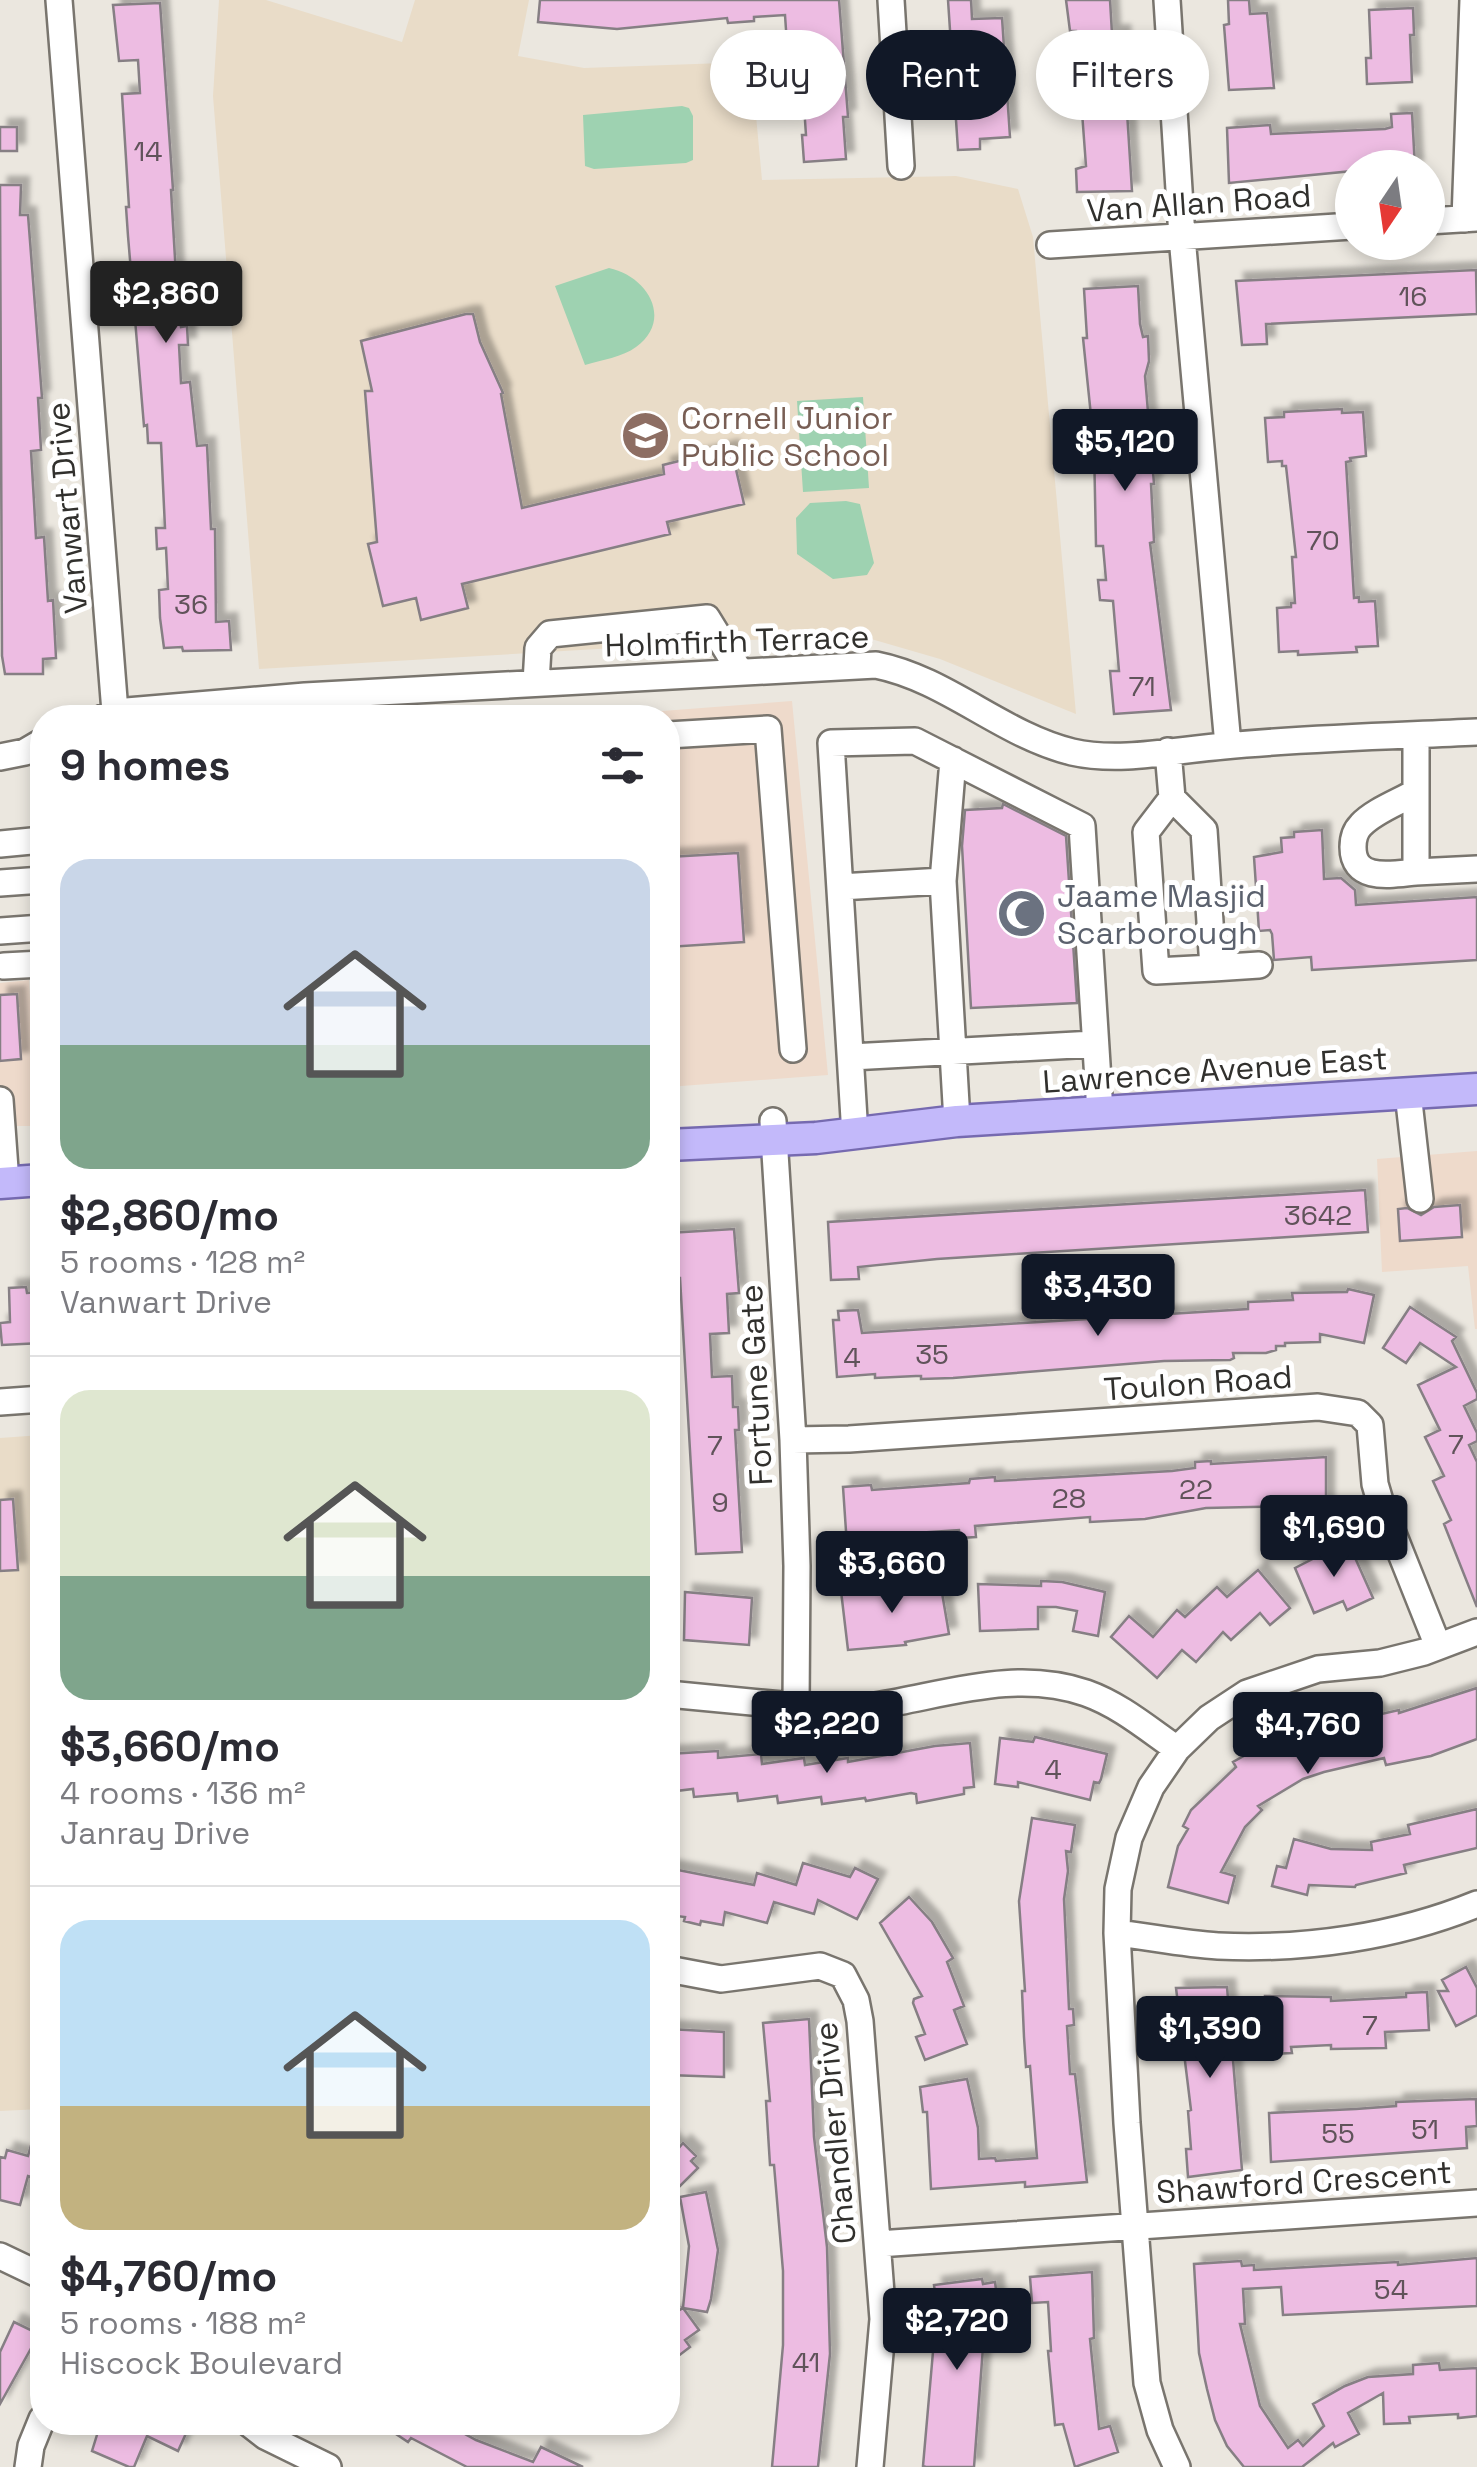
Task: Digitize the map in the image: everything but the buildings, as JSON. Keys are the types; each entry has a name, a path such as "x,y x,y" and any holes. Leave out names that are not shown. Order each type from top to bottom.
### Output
{"main road":[{"name":"Lawrence Avenue East","path":"680,1135 1477,1088"},
{"name":"Lawrence Avenue East","path":"680,1143 854,1119 957,1120"},
{"path":"3,1183 30,1181"}],"street":[{"name":"Vanwart Drive","path":"59,0 108,705"},
{"path":"891,0 901,166"},
{"path":"1167,0 1182,237 1228,746"},
{"path":"1445,220 1471,218 1472,0"},
{"name":"Van Allan Road","path":"1050,245 1335,227"},
{"path":"536,683 538,648 550,634 708,618 739,670"},
{"name":"Holmfirth Terrace","path":"203,705 739,670 876,665 923,680 1047,743 1073,752 1118,756 1477,732"},
{"path":"680,734 768,729 794,1050"},
{"path":"1416,735 1416,872"},
{"path":"854,1119 831,743 916,742 1082,826 1100,1112"},
{"path":"0,757 30,749"},
{"path":"1168,751 1172,798 1204,830 1212,968"},
{"path":"952,760 943,881 957,1120"},
{"path":"1416,792 1363,822 1355,832 1354,858 1362,869 1373,875 1477,869"},
{"path":"1172,798 1146,832 1156,971 1258,964"},
{"path":"0,844 30,841"},
{"path":"0,882 30,881"},
{"path":"840,887 943,881"},
{"path":"0,931 30,929"},
{"path":"4,966 30,965"},
{"path":"851,1057 1094,1044"},
{"path":"1408,1093 1420,1198"},
{"path":"0,1100 3,1183"},
{"name":"Fortune Gate","path":"774,1131 798,1566 796,1706"},
{"path":"0,1402 30,1400"},
{"name":"Toulon Road","path":"793,1440 1318,1406 1358,1412 1370,1425 1374,1484 1438,1646"},
{"path":"1177,2467 1160,2430 1146,2382 1118,1933 1118,1889 1129,1838 1151,1787 1177,1749 1209,1718 1247,1693 1318,1669 1380,1663 1477,1632"},
{"path":"680,1695 860,1709 974,1687 1050,1684 1103,1701 1137,1719 1177,1749"},
{"path":"1118,1933 1220,1946 1338,1941 1439,1919 1477,1904"},
{"name":"Chandler Drive","path":"680,1970 722,1979 820,1966 843,1975 856,2000 883,2319 870,2467"},
{"name":"Shawford Crescent","path":"878,2244 1477,2203"},
{"path":"0,2256 30,2270"},
{"path":"28,2467 35,2435"},
{"path":"265,2435 328,2467"}],"shaded area":[{"name":"Cornell Junior Public School","path":"219,0 266,0 402,42 415,0 529,0 518,56 584,68 710,63 710,120 756,120 762,180 956,176 1018,189 1033,237 1076,714 940,659 854,634 259,669 213,96"},
{"path":"792,701 828,1075 680,1086 680,710"},
{"path":"29,980 30,1126 0,1126 0,983"},
{"path":"1477,1151 1475,1329 1468,1266 1382,1272 1377,1159"},
{"path":"30,1436 30,2110 0,2111 0,1438"}],"green space":[{"path":"689,108 693,116 693,160 594,169 585,166 583,115"},
{"path":"609,268 635,280 644,289 651,300 653,324 636,347 585,365 555,286"},
{"path":"863,397 869,488 803,492 797,401"},
{"path":"810,503 860,504 874,563 867,575 833,579 797,554 796,518"}],"place":[{"name":"Cornell Junior Public School","path":"646,436"},
{"name":"Jaame Masjid Scarborough","path":"1022,914"}]}
